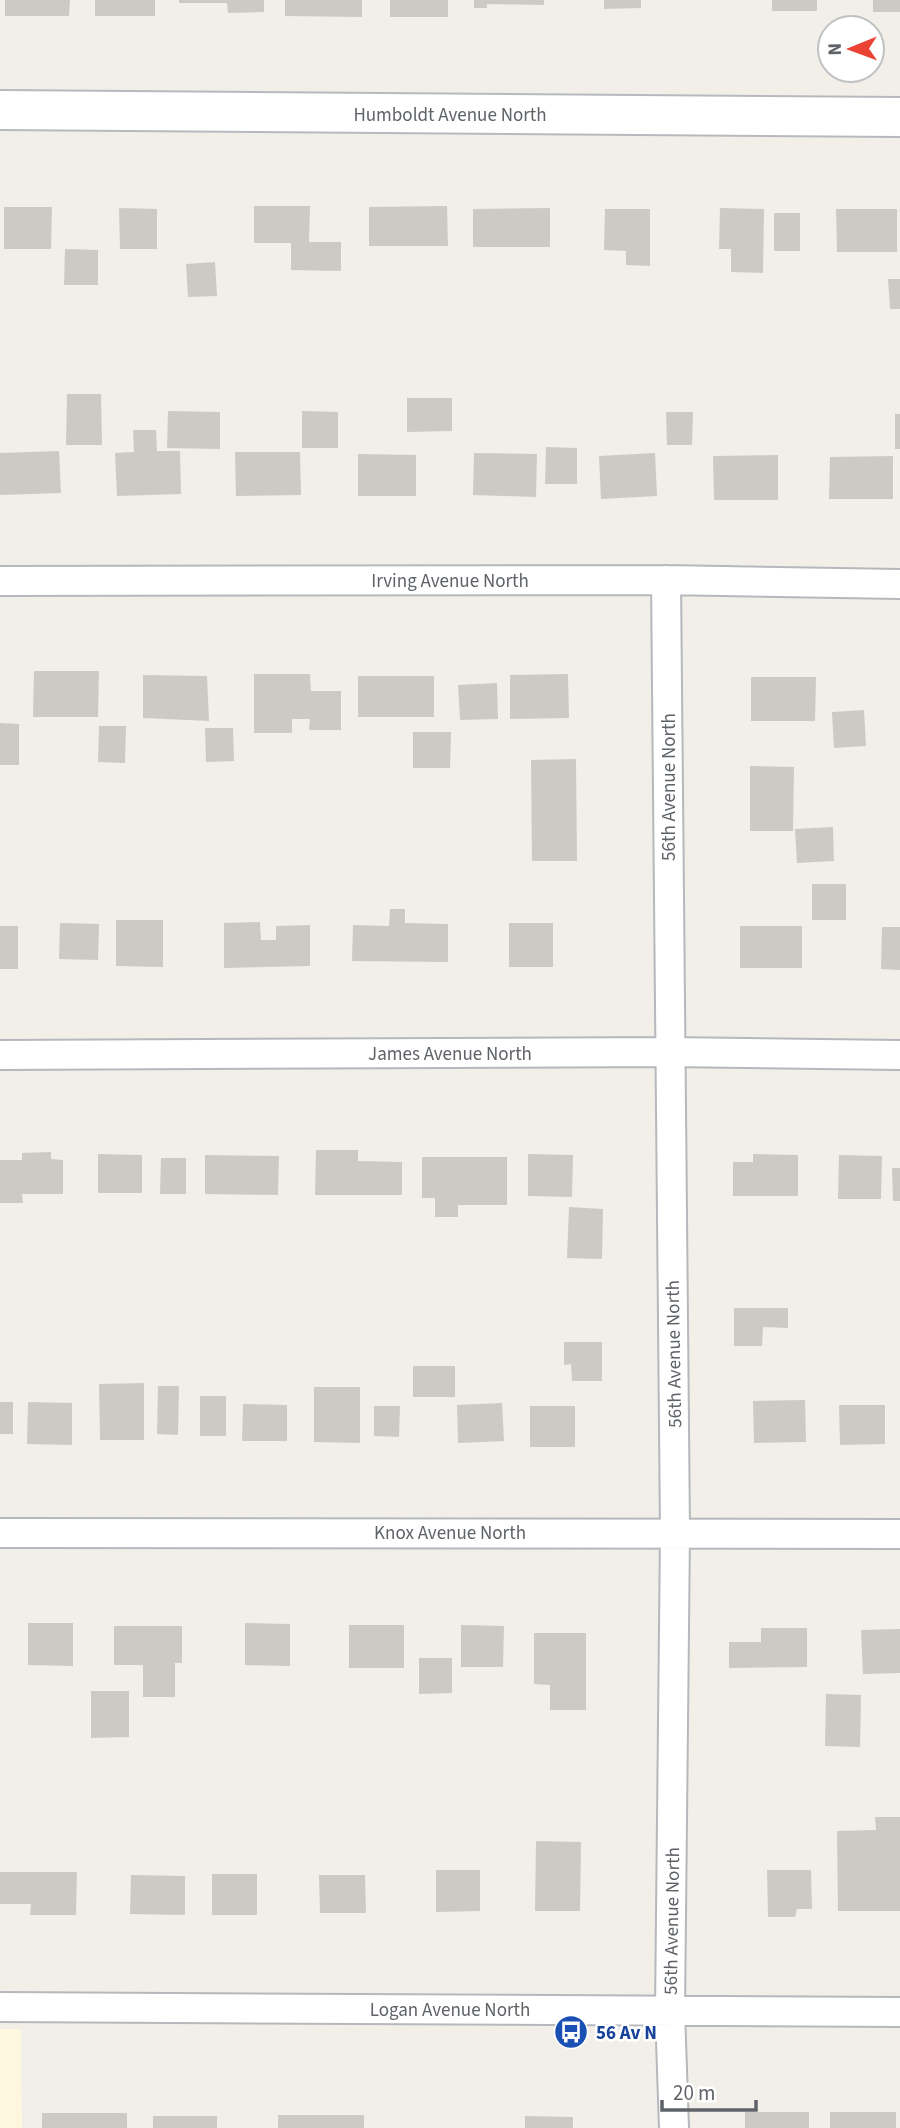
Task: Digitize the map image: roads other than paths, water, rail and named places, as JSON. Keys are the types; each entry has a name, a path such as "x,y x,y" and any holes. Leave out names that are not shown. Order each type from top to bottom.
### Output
{"street":[{"name":"Humboldt Avenue North","path":"0,110 900,117"},
{"name":"Irving Avenue North","path":"0,581 666,580 900,584"},
{"name":"56th Avenue North","path":"666,580 675,1532 670,2011 674,2128"},
{"name":"James Avenue North","path":"0,1055 670,1052 900,1055"},
{"name":"Knox Avenue North","path":"0,1533 900,1534"},
{"name":"Logan Avenue North","path":"0,2007 900,2012"}],"place":[{"name":"56 Av N","path":"571,2032"}]}
